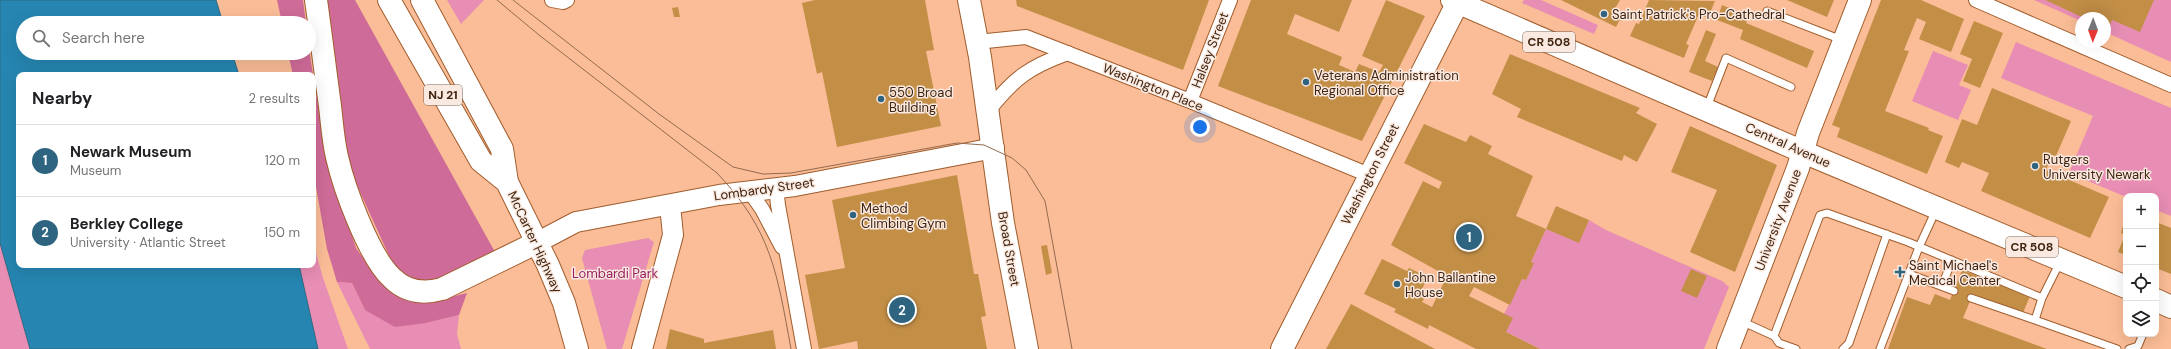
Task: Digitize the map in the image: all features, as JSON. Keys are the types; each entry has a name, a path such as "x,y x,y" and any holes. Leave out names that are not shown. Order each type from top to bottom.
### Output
{"main road":[{"path":"316,0 337,155 343,182 380,264 392,279 415,292 432,292 442,289 538,242"},
{"name":"McCarter Highway","path":"389,0 481,161 507,182"},
{"name":"McCarter Highway","path":"422,0 502,149 507,182 538,242 564,303 577,349"},
{"path":"969,0 977,42"},
{"name":"University Avenue","path":"1728,349 1798,168 1808,133 1860,0"},
{"name":"Central Avenue","path":"1456,1 1803,151 2123,286"},
{"name":"Washington Street","path":"1282,349 1456,1"},
{"name":"Broad Street","path":"977,42 994,148 1003,223 1028,349"},
{"path":"2158,301 2171,306"}],"street":[{"path":"552,0 563,2 566,0"},
{"name":"Halsey Street","path":"1190,101 1230,0"},
{"path":"1976,0 2171,85"},
{"name":"Washington Place","path":"977,42 1026,37 1190,101 1369,174"},
{"path":"988,111 1006,88 1025,72 1039,64 1068,53"},
{"name":"Lombardy Street","path":"538,242 576,222 719,195 780,188 994,148"},
{"path":"780,188 777,196 778,205 804,349"},
{"path":"750,192 786,255"},
{"path":"642,349 673,235 670,205"}],"lane":[{"path":"1767,11 1844,40"},
{"path":"1706,109 1726,58 1791,87"},
{"path":"1880,349 1919,247 1937,208"},
{"path":"1774,336 1820,215 1827,213 1887,234 2042,298"},
{"path":"1843,349 1849,343 1887,234"},
{"path":"1942,286 1952,260"},
{"path":"2035,320 2042,298 2061,260"},
{"path":"1909,274 1954,291"},
{"path":"1971,298 2117,349"},
{"path":"1739,320 1774,336 1779,343 1796,349"},
{"path":"2129,349 2138,346 2142,337"}],"green space":[{"path":"447,0 484,0 461,24"},
{"path":"1524,0 1541,0 1598,25 1594,34 1522,3"},
{"path":"2034,0 2171,0 2171,62 2111,35 2111,12 2075,12 2075,18"},
{"path":"2016,42 2171,108 2171,216 2159,211 2159,193 2123,193 2123,196 2069,173 2093,116 2001,78"},
{"path":"1933,51 1968,65 1959,85 1971,90 1958,120 1912,101"},
{"path":"1589,220 1606,230 1722,281 1729,287 1704,349 1540,349 1506,332 1504,314 1522,279 1526,280 1533,263 1531,262 1546,229 1579,242"},
{"name":"Lombardi Park","path":"648,238 654,242 622,349 607,349 582,258 585,250"},
{"path":"0,243 30,349 0,349"},
{"path":"316,253 323,278 348,349 318,349 300,268 316,268"},
{"path":"337,282 352,283 365,310 426,323 459,315 457,334 461,349 370,349"}],"shaded area":[{"path":"277,0 303,0 305,16 280,16"},
{"path":"327,0 355,0 495,252 447,276 434,280 421,281 409,279 400,273 391,260 349,168 342,130"},
{"path":"290,60 311,60 313,72 292,72"},
{"path":"316,93 326,156 356,248 376,277 407,300 435,301 467,293 459,315 426,323 395,327 365,310 352,283 337,282 327,249 316,187"}],"water":[{"path":"0,0 216,0 221,16 16,16 16,60 234,60 238,72 16,72 16,268 300,268 318,349 30,349 0,243"}],"building":[{"path":"815,0 925,0 934,50 926,51 941,126 837,147 822,72 817,74 802,3"},
{"path":"1016,0 1209,0 1183,70 1017,6"},
{"name":"Veterans Administration Regional Office","path":"1251,0 1352,0 1339,32 1295,14 1287,34 1342,57 1339,65 1355,72 1359,64 1379,72 1383,65 1362,56 1386,0 1425,16 1362,141 1218,86"},
{"name":"Saint Patrick's Pro-Cathedral","path":"1561,0 1620,0 1613,12 1621,17 1616,27"},
{"path":"1649,0 1715,1 1708,18 1699,14 1686,44 1689,45 1684,58 1630,36 1636,23 1639,24"},
{"path":"1787,0 1834,0 1827,17"},
{"path":"1881,0 1921,0 1964,19 1951,52 1919,39 1926,22 1917,18 1904,50 1909,51 1885,111 1929,128 1928,130 1943,136 1927,174 1837,137 1840,128 1832,125"},
{"path":"2045,0 2154,0 2140,32 2112,20 2111,22 2111,12 2075,12 2075,14"},
{"path":"1722,5 1749,16 1746,23 1814,51 1807,68 1740,39 1743,30 1717,20"},
{"path":"678,7 680,17 674,17 672,8"},
{"path":"1974,21 2003,33 1980,88 1963,81 1972,59 1960,54"},
{"path":"1706,30 1716,34 1705,61 1718,67 1712,81 1689,72"},
{"path":"1510,54 1640,108 1636,113 1657,124 1637,162 1624,155 1622,161 1517,117 1521,109 1492,94"},
{"path":"1992,88 2071,121 2056,156 2052,155 2046,170 2109,197 2090,238 1981,191 1989,173 1962,162 1959,168 1945,162 1962,119 1977,125"},
{"path":"1424,124 1466,142 1470,135 1492,146 1488,154 1533,176 1516,216 1546,229 1531,262 1534,263 1526,280 1522,279 1510,305 1474,287 1469,296 1513,318 1506,332 1540,349 1476,349 1429,325 1428,329 1394,312 1396,309 1364,294 1382,259 1407,271 1409,268 1428,277 1421,291 1427,294 1422,302 1432,307 1447,276 1391,245 1423,181 1439,189 1442,182 1404,163"},
{"path":"1690,126 1777,165 1735,272 1690,252 1717,190 1671,172"},
{"path":"957,175 974,274 978,274 986,316 981,317 987,349 858,349 857,341 819,349 805,275 845,268 832,200"},
{"path":"1556,206 1589,220 1579,243 1546,229"},
{"path":"2159,223 2171,228 2171,274 2159,269"},
{"path":"2123,240 2123,254 2118,252"},
{"path":"1047,245 1052,273 1046,275 1041,246"},
{"path":"1691,269 1707,276 1697,298 1681,291"},
{"path":"1962,270 2030,296 2023,313 1973,294 1963,318 2047,349 1888,349 1907,297 1930,305 1935,294 1950,300"},
{"path":"1351,304 1435,349 1326,349"},
{"path":"670,329 704,339 704,343 773,330 776,349 666,349"}],"tram line":[{"path":"497,0 539,35 717,173 735,194 750,214 761,234 769,254 776,275 791,349"},
{"path":"513,0 659,114 733,167 763,174 791,173 957,143 984,145 1012,158 1026,170 1045,201 1072,349"}],"place":[{"name":"Saint Patrick's Pro-Cathedral","path":"1604,14"},
{"name":"Veterans Administration Regional Office","path":"1306,82"},
{"name":"550 Broad Building","path":"881,99"},
{"name":"Rutgers University Newark","path":"2035,166"},
{"name":"Method Climbing Gym","path":"853,215"},
{"name":"Newark Museum","path":"1469,237"},
{"name":"Saint Michael's Medical Center","path":"1900,272"},
{"name":"John Ballantine House","path":"1397,284"},
{"name":"Berkley College","path":"902,310"}]}
